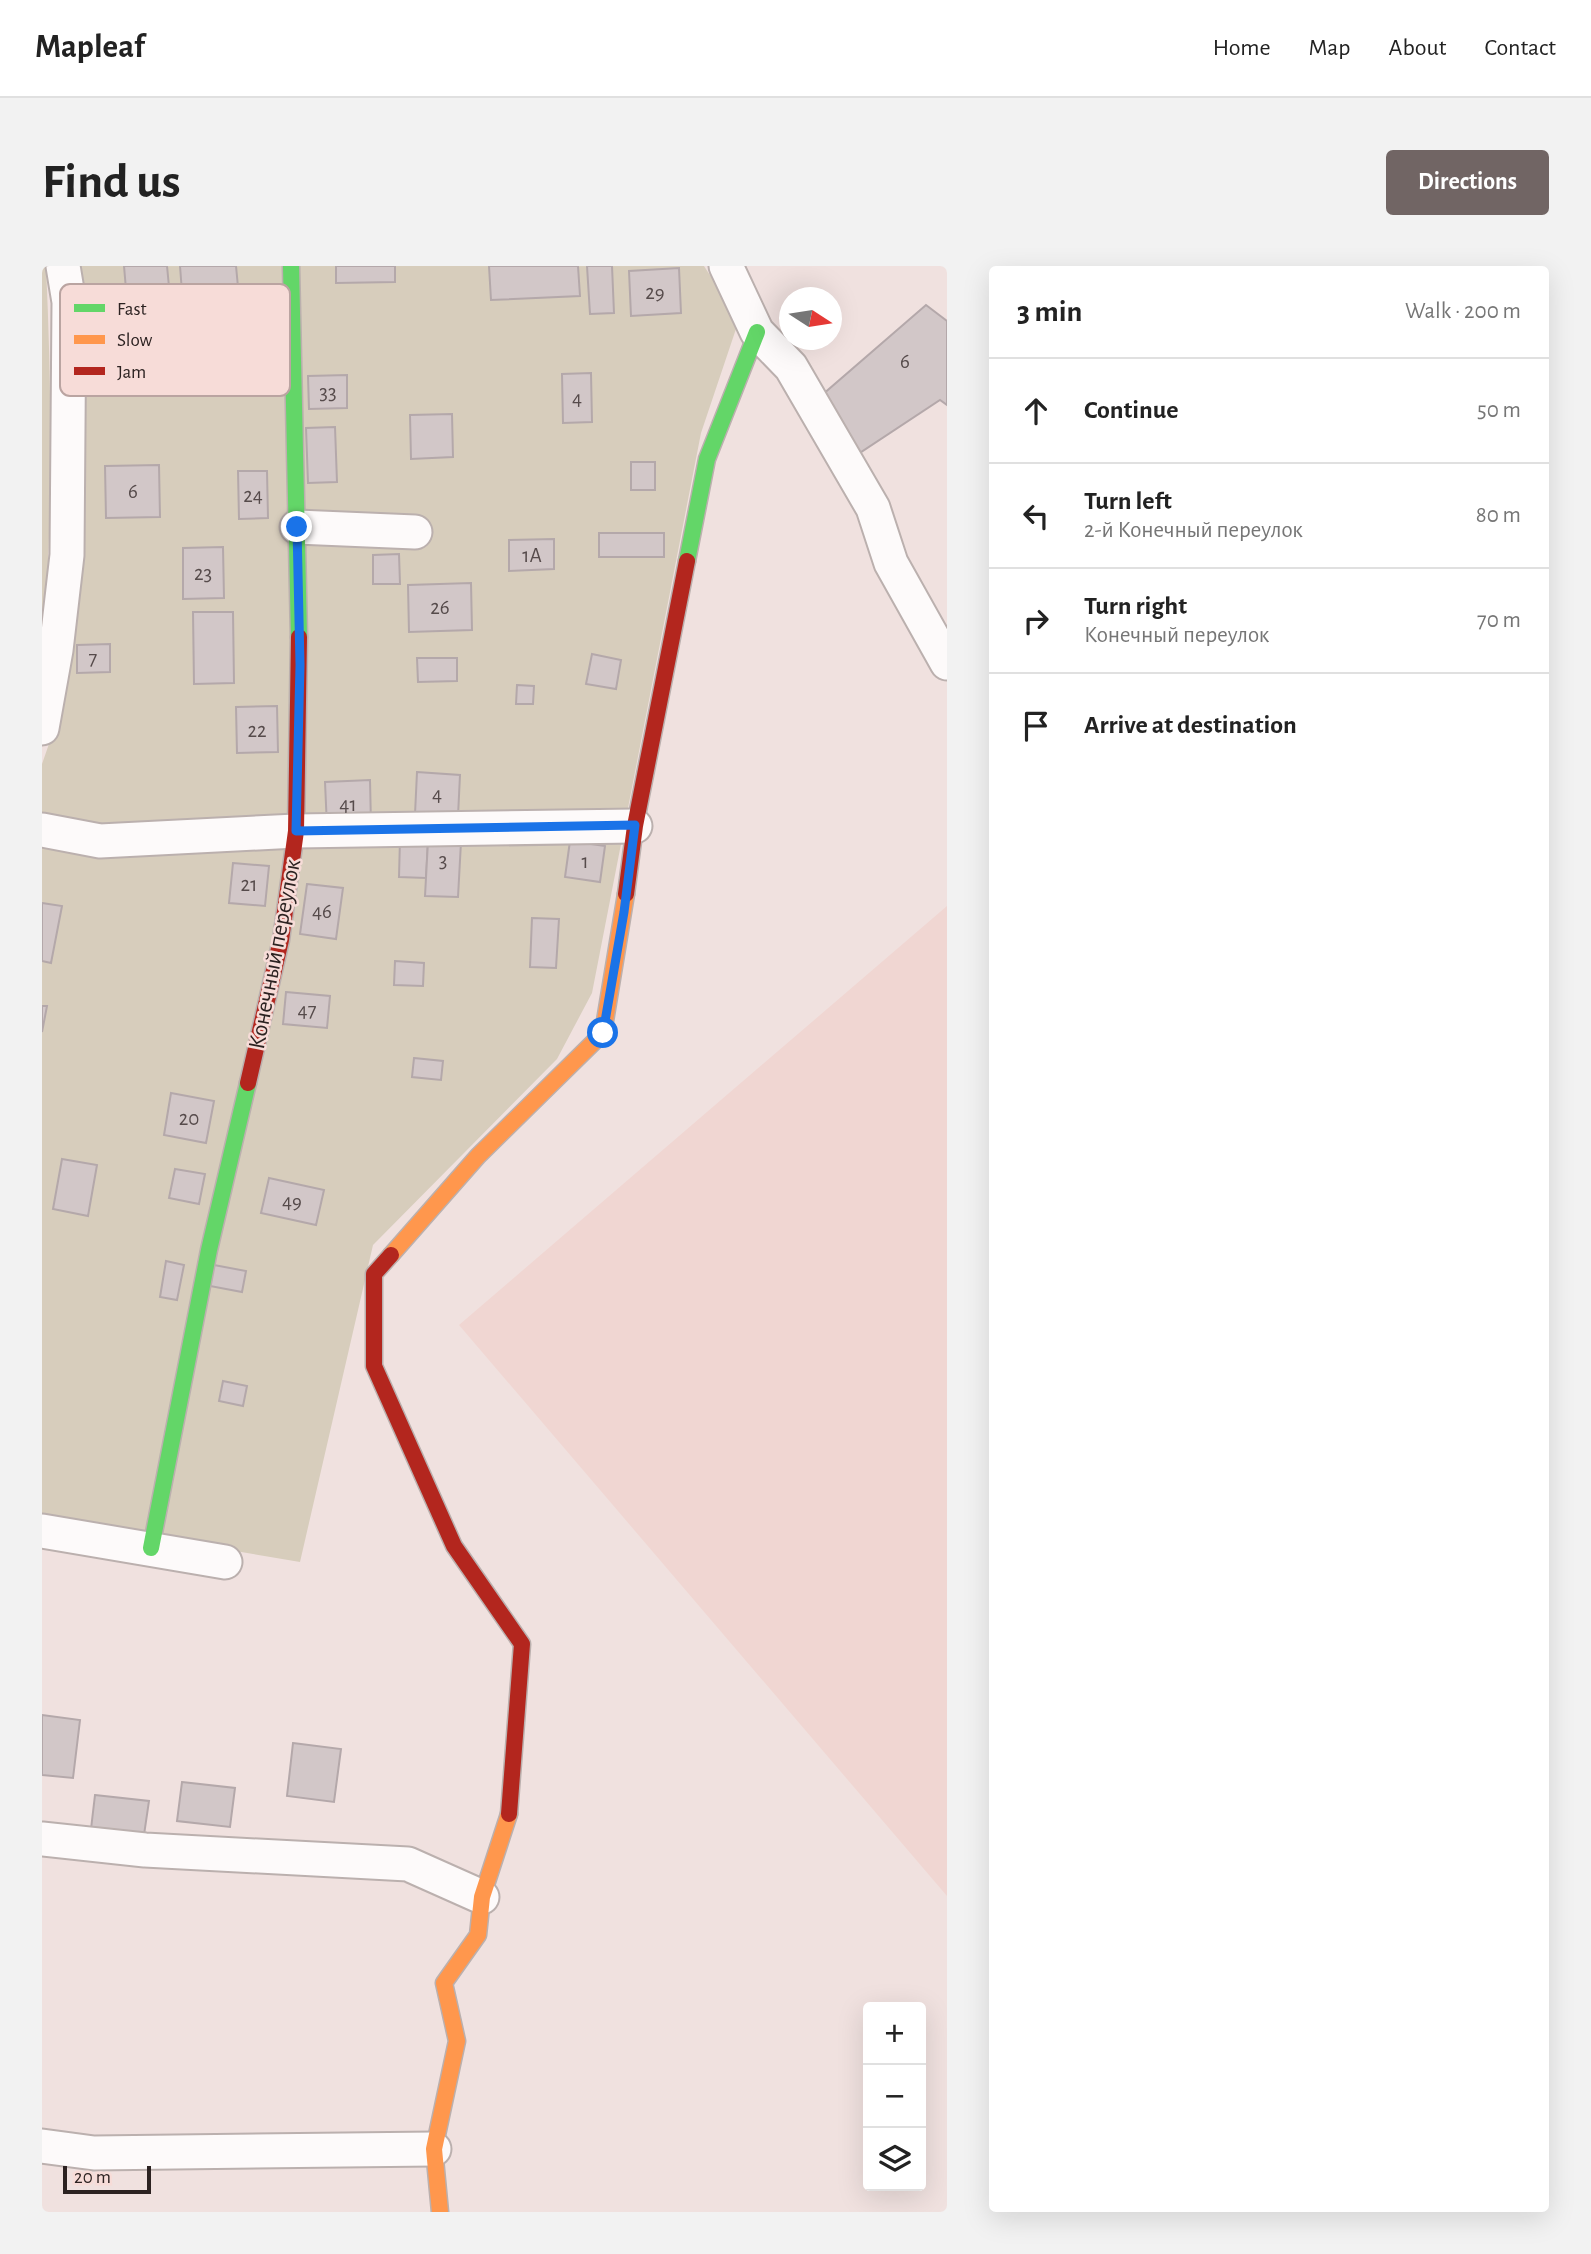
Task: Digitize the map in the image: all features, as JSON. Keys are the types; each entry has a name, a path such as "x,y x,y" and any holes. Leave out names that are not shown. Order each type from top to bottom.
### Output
{"street":[{"path":"63,266 66,284"},
{"name":"Конечный переулок","path":"151,1548 209,1251 281,940 296,831 300,665 291,266"},
{"path":"726,266 757,332 791,367 866,496 891,563 947,663"},
{"path":"441,2211 434,2149 457,2041 444,1983 478,1935 482,1897 509,1814 522,1644 454,1546 374,1366 374,1274 478,1156 603,1033 624,912 635,825 707,459 757,332"},
{"path":"42,727 56,650 67,555 68,396"},
{"path":"297,527 415,531"},
{"path":"42,830 100,841 296,831 635,825"},
{"path":"42,1531 225,1562"},
{"path":"42,1839 145,1850 408,1864 482,1897"},
{"path":"42,2146 94,2152 434,2149"}],"shaded area":[{"path":"42,266 46,266 50,463 42,659"},
{"path":"78,266 704,266 739,320 701,433 592,993 557,1059 373,1245 300,1562 42,1518 42,764 58,718 72,396 290,396 290,284 77,284"},
{"path":"947,906 947,1896 459,1325"}],"building":[{"path":"124,266 167,266 169,284 126,284"},
{"path":"180,266 236,266 238,284 181,284"},
{"path":"336,266 395,266 395,282 336,283"},
{"path":"489,266 578,266 580,296 491,300"},
{"path":"587,266 612,266 614,313 590,314"},
{"path":"679,268 681,313 631,316 629,271"},
{"path":"926,305 947,321 947,405 940,400 852,458 814,402"},
{"path":"591,373 592,422 563,423 562,374"},
{"path":"347,375 347,408 309,409 308,376"},
{"path":"452,414 453,457 411,459 410,415"},
{"path":"335,427 337,482 308,483 306,428"},
{"path":"631,462 655,462 655,490 631,490"},
{"path":"159,465 160,517 106,518 105,466"},
{"path":"238,471 267,471 268,518 239,519"},
{"path":"599,533 664,533 664,557 599,557"},
{"path":"554,539 554,569 509,571 509,540"},
{"path":"223,547 224,598 183,599 183,548"},
{"path":"399,554 400,584 373,584 373,555"},
{"path":"471,583 472,630 409,632 408,585"},
{"path":"193,612 233,612 234,683 194,684"},
{"path":"110,644 110,672 77,673 77,645"},
{"path":"592,654 621,660 616,689 586,684"},
{"path":"417,658 457,658 457,681 418,682"},
{"path":"517,685 534,686 533,704 516,704"},
{"path":"277,706 278,752 237,753 236,707"},
{"path":"417,772 460,775 458,816 415,814"},
{"path":"370,780 371,825 327,827 325,782"},
{"path":"400,839 428,841 426,878 399,877"},
{"path":"428,841 461,842 458,897 425,896"},
{"path":"570,841 605,846 600,882 565,877"},
{"path":"233,863 269,866 265,906 229,903"},
{"path":"307,884 343,888 336,939 300,934"},
{"path":"42,903 62,906 51,963 42,961"},
{"path":"532,918 559,919 556,968 530,967"},
{"path":"395,961 424,963 423,986 394,985"},
{"path":"286,992 330,996 327,1028 283,1024"},
{"path":"42,1006 47,1006 42,1032"},
{"path":"414,1058 443,1061 441,1080 412,1077"},
{"path":"171,1093 214,1101 206,1143 164,1135"},
{"path":"62,1159 97,1165 88,1216 53,1209"},
{"path":"175,1169 205,1174 199,1204 169,1198"},
{"path":"269,1178 324,1190 316,1225 261,1213"},
{"path":"166,1261 184,1265 177,1300 160,1297"},
{"path":"214,1265 246,1271 242,1292 210,1286"},
{"path":"223,1381 247,1386 243,1406 219,1401"},
{"path":"42,1715 80,1720 73,1778 42,1775"},
{"path":"293,1743 341,1749 334,1802 287,1796"},
{"path":"182,1782 235,1788 230,1827 177,1821"},
{"path":"95,1795 149,1801 144,1835 91,1829"}],"traffic: fast":[{"path":"291,266 299,637"},
{"path":"687,561 707,459 757,332"},
{"path":"151,1548 209,1250 248,1083"}],"traffic: slow":[{"path":"391,1255 478,1156 603,1033 626,894"},
{"path":"440,2212 434,2149 457,2041 444,1983 478,1935 482,1897 509,1814"}],"traffic: jam":[{"path":"626,894 635,826 687,561"},
{"path":"248,1083 281,940 296,831 299,637"},
{"path":"391,1255 374,1274 374,1366 454,1546 522,1644 509,1814"}],"route":[{"path":"297,527 300,665 296,831 635,825 624,912 603,1033"}]}
